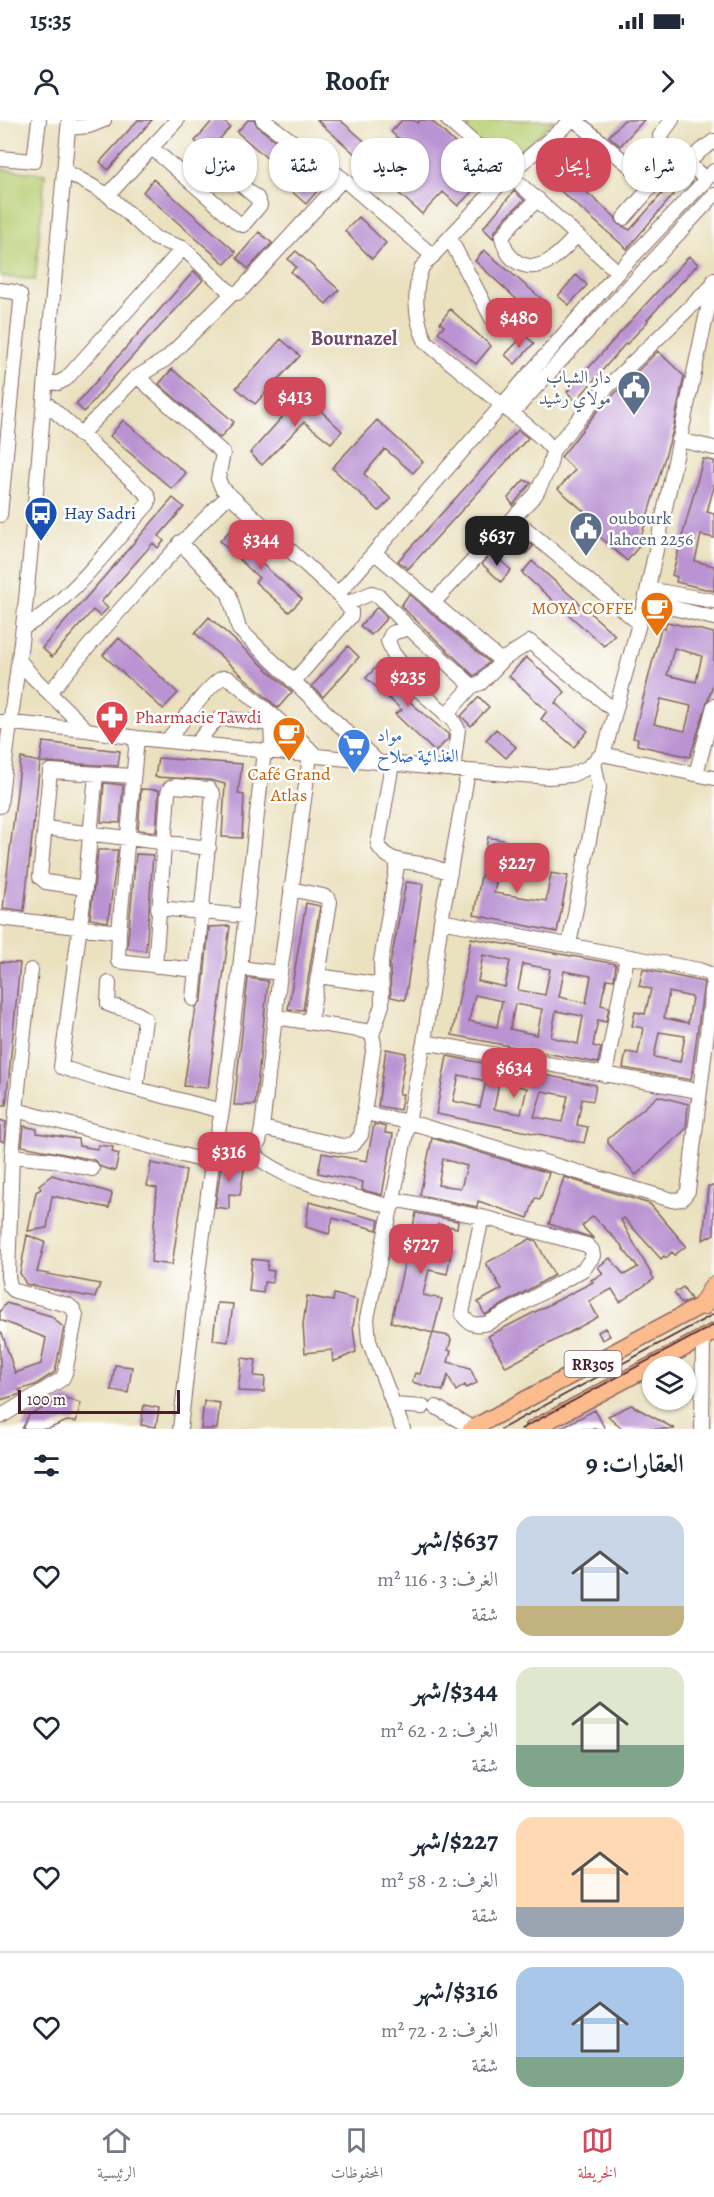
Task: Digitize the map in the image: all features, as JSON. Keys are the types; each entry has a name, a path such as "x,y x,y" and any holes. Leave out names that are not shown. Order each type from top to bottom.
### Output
{"highway":[{"path":"709,1302 714,1287"}],"main road":[{"name":"RR305","path":"472,1429 709,1302"},
{"name":"RR305","path":"533,1429 709,1335"}],"street":[{"path":"0,159 34,161 39,120"},
{"path":"0,806 4,722 19,660 23,628 69,124 89,126 104,120"},
{"path":"108,195 177,120"},
{"path":"263,120 343,179 433,256"},
{"path":"449,120 469,138"},
{"path":"524,162 573,120 649,183 651,187 647,194 624,218"},
{"path":"661,138 672,120"},
{"path":"696,155 714,141"},
{"path":"152,148 183,174"},
{"path":"217,165 257,198 260,205 243,225 240,225 196,185 217,165"},
{"path":"507,408 618,272 710,175 696,168"},
{"path":"65,171 108,195 155,238 183,248 232,294"},
{"path":"80,435 134,378 166,359 232,294 243,288 343,179"},
{"path":"524,186 618,272"},
{"path":"493,192 422,267 418,278 419,330 426,342 507,408 553,450"},
{"path":"342,599 375,553 507,408 714,195"},
{"path":"538,199 502,237 505,250 515,261 527,267 539,268 563,250 577,235"},
{"path":"450,239 496,328"},
{"path":"47,382 58,383 66,379 183,248"},
{"path":"569,945 599,788 598,758 615,711 647,595 714,282"},
{"path":"434,602 514,519 541,485 549,468 553,450 597,398 714,282"},
{"path":"0,290 15,292 20,295 21,302 0,515"},
{"path":"138,377 223,453 219,483 229,495 342,599 351,611 351,616 294,681"},
{"path":"23,628 46,613 70,591 149,499 147,494 45,402"},
{"path":"679,440 714,448"},
{"path":"50,692 180,542 229,495"},
{"path":"514,519 639,623"},
{"path":"180,542 228,594 239,629 385,763"},
{"path":"375,553 499,659 505,658"},
{"path":"342,599 372,593 379,596 409,628 472,686"},
{"path":"647,595 714,601"},
{"path":"647,595 714,618"},
{"path":"409,628 392,633 388,641 393,653 411,676 415,687 459,729 453,770"},
{"path":"446,715 472,686 481,683 505,658 527,643 534,643 615,711"},
{"path":"19,660 32,676 87,730"},
{"path":"167,741 207,691 219,680 225,678 231,679 272,719 298,736 313,756 291,889 262,1128 257,1146 250,1150"},
{"path":"696,774 714,706"},
{"path":"196,744 220,718 272,719"},
{"path":"180,1429 212,1163 222,1111 272,719"},
{"path":"4,722 268,752 549,777 571,775 587,768 598,758"},
{"path":"182,722 209,728"},
{"path":"137,738 118,962 195,970"},
{"path":"598,758 714,778"},
{"path":"385,763 378,845 387,856 432,866 450,873"},
{"path":"85,888 42,881 40,877 50,771 133,776"},
{"path":"403,1429 367,1331 367,1318 393,1203 424,1042 441,921 468,771"},
{"path":"96,774 85,888 61,1067 65,1070 222,1111"},
{"path":"155,966 158,908 170,788 175,786 209,789 213,794 209,848 193,999"},
{"path":"45,828 209,848"},
{"path":"262,1128 348,1146 354,1144 360,1134 374,1044 372,1035 381,1013 381,961 398,860"},
{"path":"291,889 323,896 330,902 310,1022"},
{"path":"158,908 246,916"},
{"path":"0,918 119,932"},
{"path":"364,1113 409,1122 676,1200 686,1196 712,977 706,972 441,921"},
{"path":"605,1075 627,957"},
{"path":"240,968 280,974"},
{"path":"0,1417 62,1379 66,1373 76,1315 68,1305 19,1293 10,1286 8,1276 12,1156 31,970"},
{"path":"318,976 381,985"},
{"path":"109,983 108,1004 133,1011 145,1019 136,1089"},
{"path":"276,1017 365,1031 372,1035"},
{"path":"424,1042 699,1091"},
{"path":"16,1110 212,1163"},
{"path":"216,1144 250,1150 261,1161 285,1174 393,1203 482,1217 587,1245 592,1250 593,1256 584,1269 488,1323 477,1326 471,1324 462,1313 482,1217"},
{"path":"12,1156 52,1160 92,1169"},
{"path":"702,1429 708,1373 709,1335"},
{"path":"393,1405 430,1407 472,1429"}],"green space":[{"path":"467,120 554,120 524,147 524,138 473,138 469,134"},
{"path":"0,169 45,174 35,280 0,276"}],"building":[{"path":"138,120 152,120 108,170 100,162"},
{"path":"213,120 222,120 230,127 221,138 198,138"},
{"path":"248,120 254,120 258,127 272,138 269,138 269,160 257,149 257,138 244,138 237,132"},
{"path":"317,120 340,120 361,138 351,138 351,150"},
{"path":"402,120 413,120 417,123 420,120 431,120 450,138 441,138 441,192 443,192 422,214 397,192 429,192 429,138 398,138 391,132"},
{"path":"624,120 644,120 627,138 623,138 620,146 609,136"},
{"path":"153,179 236,252 225,264 143,192"},
{"path":"292,192 316,192 306,204"},
{"path":"443,192 472,192 458,206"},
{"path":"513,192 524,200 506,217 495,231 493,238 483,228"},
{"path":"562,192 586,192 615,217 618,224 630,230 663,192 674,194 627,249"},
{"path":"359,217 386,243 372,259 345,231"},
{"path":"259,232 272,243 248,269 237,258"},
{"path":"484,250 549,305 537,318 475,261"},
{"path":"296,251 339,290 326,304 291,272 296,267 288,259"},
{"path":"689,256 698,264 576,401 567,392"},
{"path":"194,271 203,280 84,412 76,404"},
{"path":"576,275 587,285 569,305 558,296"},
{"path":"450,309 491,346 476,364 438,332 444,326 440,323"},
{"path":"524,335 534,343 515,364 505,355"},
{"path":"281,339 300,356 255,404 236,388"},
{"name":"دار الشباب مولاي رشيد","path":"658,351 684,376 673,430 640,545 627,561 591,529 598,523 558,489 575,470 561,457 598,410"},
{"path":"172,369 234,422 220,438 159,384"},
{"path":"303,394 342,431 331,443 304,422 262,465 250,453"},
{"path":"123,420 186,473 172,489 110,436"},
{"path":"377,420 423,462 413,473 385,449 364,474 391,499 379,511 332,468"},
{"path":"518,430 528,438 408,569 398,561"},
{"path":"703,459 714,461 714,487 707,512 714,514 714,538 701,535 695,561 714,566 714,591 676,582 677,577 672,575"},
{"path":"524,480 531,483 513,505 508,498"},
{"path":"173,498 184,507 159,536 164,541 158,548 153,543 101,602 108,608 100,616 93,610 52,657 42,648"},
{"path":"232,528 265,559 261,563 302,599 289,612 255,582 259,578 220,541"},
{"path":"514,531 533,546 526,554 507,537"},
{"path":"492,553 511,570 501,582 482,564"},
{"path":"532,561 615,635 604,646 522,573"},
{"path":"409,594 489,662 476,675 474,676 401,606"},
{"path":"377,607 387,618 371,635 360,626"},
{"path":"209,617 292,692 278,708 195,633"},
{"path":"667,622 714,633 714,681 690,757 637,745 638,739 633,738 661,628 665,629","holes":["674,648 702,656 696,682 667,675","661,699 691,706 685,731 654,724"]},
{"path":"119,638 178,693 163,709 103,655"},
{"path":"348,646 359,657 323,697 312,686"},
{"path":"526,657 565,692 555,703 588,731 574,747 541,719 547,711 509,676"},
{"path":"379,664 406,687 413,697 410,702 448,734 448,739 435,752 395,714 402,710 366,678"},
{"path":"479,697 489,707 471,726 461,716"},
{"path":"496,729 516,747 506,758 486,740"},
{"path":"43,742 120,751 118,766 40,762"},
{"path":"21,758 40,762 24,911 3,908"},
{"path":"158,758 242,764 238,794 244,795 242,838 222,837 225,784 210,780 155,777"},
{"path":"104,783 123,785 120,823 101,822"},
{"path":"141,789 159,790 156,832 138,830"},
{"path":"488,837 507,841 506,858 524,867 521,875 499,868 494,893 546,901 551,873 568,876 557,932 474,915"},
{"path":"98,850 118,850 108,922 90,919"},
{"path":"136,854 153,855 146,951 127,948"},
{"path":"406,882 423,884 405,1000 391,997 390,965"},
{"path":"306,903 320,906 303,1010 288,1009"},
{"path":"230,926 208,1088 184,1086 196,1007 202,1000 209,927"},
{"path":"471,938 616,964 614,980 607,979 603,993 601,1005 609,1007 606,1022 598,1020 593,1046 601,1048 598,1063 452,1035","holes":["483,955 510,961 505,987 478,981","523,964 550,969 545,995 518,990","564,971 591,976 586,1003 559,997","475,995 502,1001 497,1027 469,1021","515,1004 542,1009 537,1035 510,1029","556,1011 583,1016 578,1044 551,1037"]},
{"path":"0,962 20,963 6,1105 0,1105"},
{"path":"643,969 704,982 691,1080 623,1068 626,1052 638,1054 643,1028 632,1026 635,1012 645,1014 651,989 639,986","holes":["669,992 692,997 688,1023 664,1018","659,1032 685,1036 680,1062 654,1057"]},
{"path":"248,978 268,981 255,1105 234,1105"},
{"path":"386,1049 406,1053 399,1094 403,1094 400,1110 378,1106"},
{"path":"447,1056 596,1085 593,1101 582,1099 577,1125 588,1127 584,1143 436,1114","holes":["459,1075 486,1081 480,1107 453,1101","499,1083 527,1088 521,1114 494,1109","542,1091 568,1096 562,1122 534,1117"]},
{"path":"658,1096 688,1104 686,1129 636,1175 608,1143 608,1139"},
{"path":"0,1120 6,1122 4,1142 0,1140"},
{"path":"374,1124 386,1127 385,1133 393,1134 382,1195 362,1190 363,1182 318,1173 322,1153 367,1161"},
{"path":"24,1126 37,1129 37,1133 78,1139 79,1146 97,1149 98,1145 113,1147 112,1152 119,1154 115,1171 101,1167 94,1160 22,1146"},
{"path":"432,1138 549,1173 540,1199 535,1198 528,1218 478,1201 477,1207 420,1195","holes":["443,1159 467,1166 461,1188 438,1185"]},
{"path":"222,1161 245,1164 240,1195 229,1194 229,1209 215,1207"},
{"path":"151,1163 186,1170 172,1265 151,1262 157,1188 147,1186"},
{"path":"52,1175 112,1193 109,1208 52,1196 47,1228 28,1231 36,1192 41,1189 39,1185"},
{"path":"564,1177 650,1204 686,1246 675,1255 672,1252 666,1258 664,1256 661,1259 624,1218 621,1220 654,1279 620,1302 612,1289 589,1301 598,1317 506,1367 488,1336 593,1282 591,1280 603,1274 598,1267 610,1258 624,1275 638,1267 624,1248 593,1216 582,1226 593,1238 549,1224"},
{"path":"708,1186 714,1186 714,1234 703,1240"},
{"path":"309,1202 379,1220 377,1230 333,1218 329,1234 306,1227"},
{"path":"416,1213 458,1221 457,1228 438,1224 435,1236 433,1249 451,1253 447,1274 429,1270 423,1295 442,1299 433,1333 391,1322"},
{"path":"27,1235 45,1242 37,1272 100,1284 95,1298 26,1284 20,1273"},
{"path":"530,1239 536,1241 554,1275 485,1315 478,1302 502,1289 486,1263"},
{"path":"252,1259 268,1261 267,1270 274,1271 272,1283 264,1282 263,1293 249,1291"},
{"path":"683,1287 691,1299 682,1304 674,1293"},
{"path":"334,1294 357,1300 353,1327 356,1352 333,1362 332,1350 305,1353 303,1325 307,1296 333,1301"},
{"path":"6,1303 51,1316 64,1328 55,1372 35,1385 19,1390 21,1394 0,1400 0,1333 2,1333 15,1373 41,1364 46,1338 0,1320 0,1311"},
{"path":"217,1303 233,1304 228,1342 213,1340"},
{"path":"605,1328 610,1336 602,1340 598,1332"},
{"path":"433,1333 449,1336 451,1340 448,1350 451,1351 448,1362 470,1368 477,1383 466,1388 465,1385 456,1391 448,1375 443,1391 412,1382 415,1373 420,1374"},
{"path":"242,1358 256,1360 254,1376 265,1377 264,1392 238,1391"},
{"path":"115,1365 132,1367 128,1393 111,1390"},
{"path":"65,1398 81,1403 76,1422 67,1421 48,1429 22,1429 29,1415"},
{"path":"204,1401 220,1403 217,1429 201,1429"},
{"path":"144,1405 159,1408 156,1427 141,1425"},
{"path":"631,1405 675,1429 623,1429 608,1416"},
{"path":"595,1410 605,1429 558,1429"}],"tram line":[{"path":"501,1429 714,1314"},
{"path":"521,1429 714,1325"}],"place":[{"name":"دار الشباب مولاي رشيد","path":"634,416"},
{"name":"Hay Sadri","path":"41,542"},
{"name":"oubourk lahcen 2256","path":"586,557"},
{"name":"MOYA COFFE","path":"657,637"},
{"name":"Pharmacie Tawdi","path":"112,746"},
{"name":"Café Grand Atlas","path":"289,762"},
{"name":"مواد الغذائية صلاح","path":"354,774"}],"district":[{"name":"Bournazel","path":"354,338"}]}
